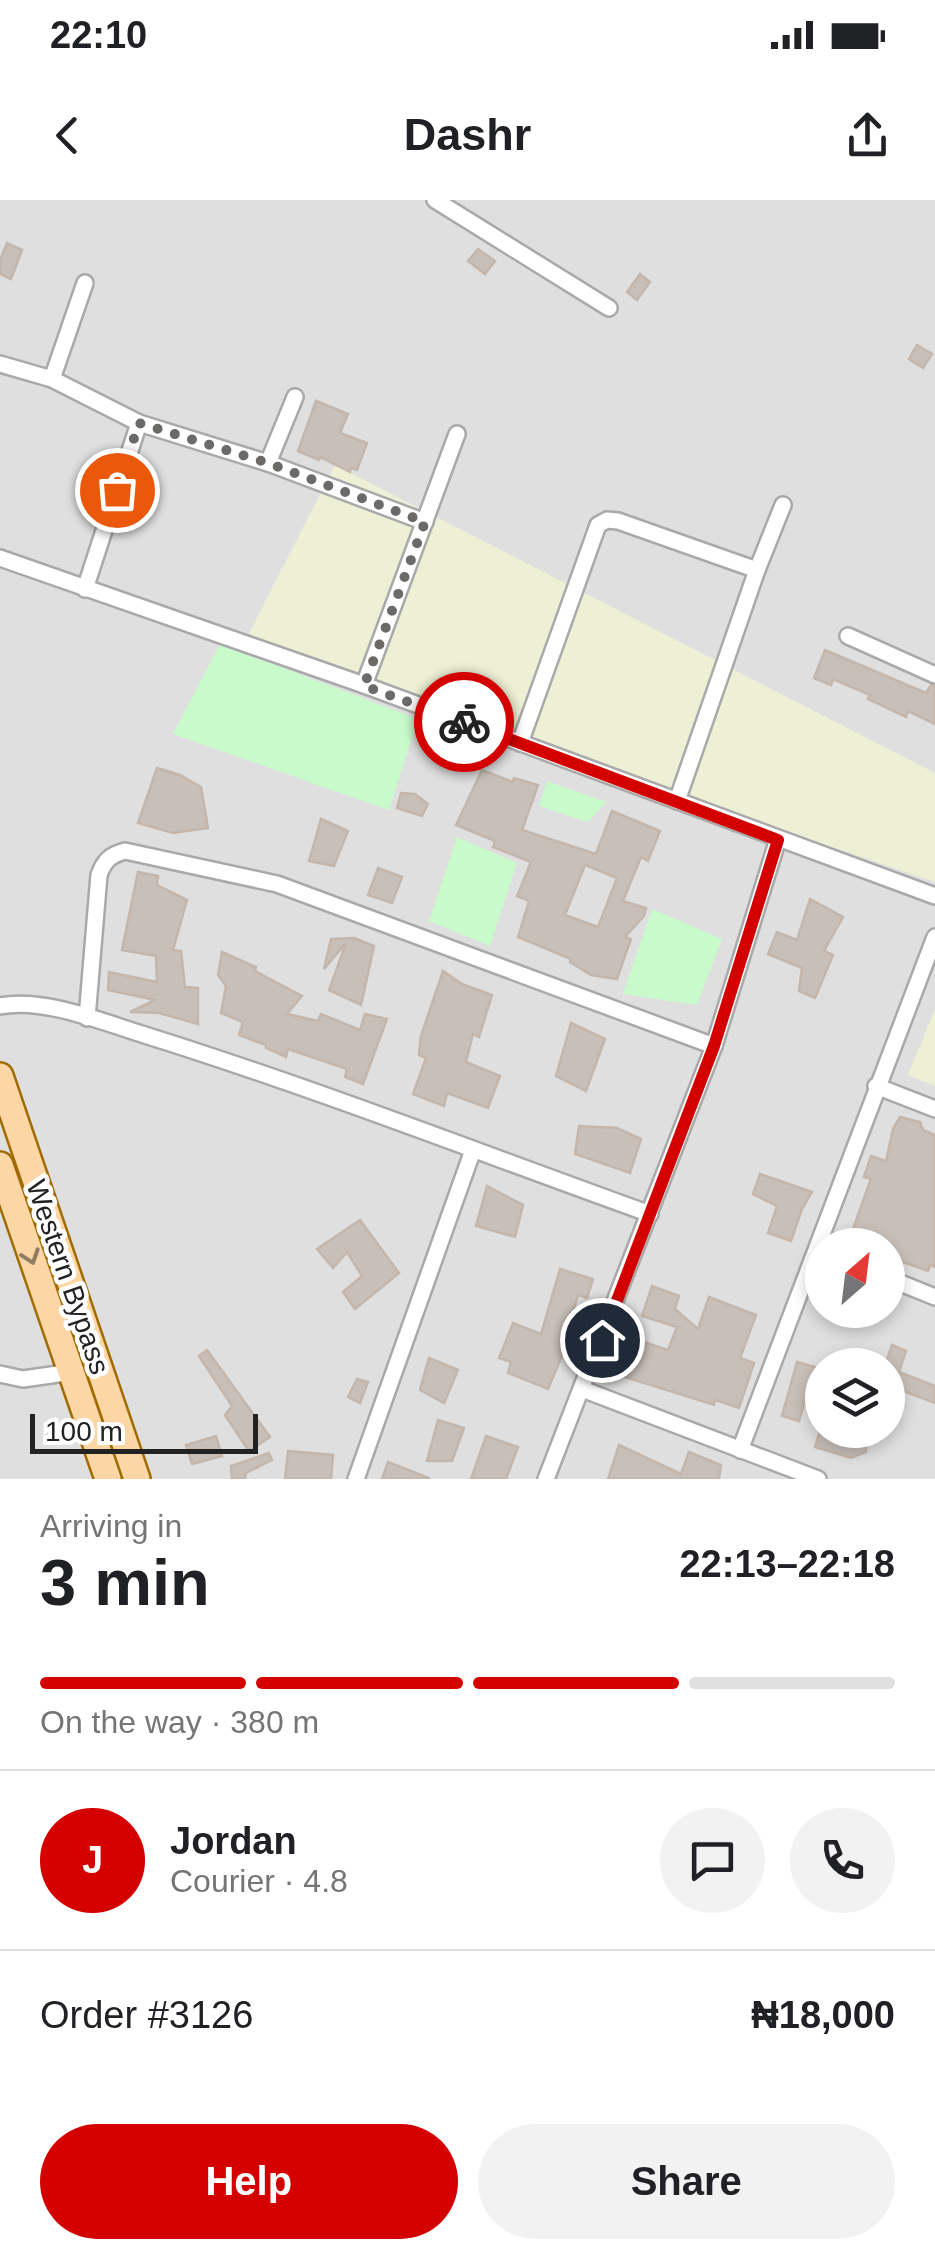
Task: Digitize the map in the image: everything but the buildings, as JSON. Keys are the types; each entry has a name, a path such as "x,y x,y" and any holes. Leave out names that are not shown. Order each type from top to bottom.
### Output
{"main road":[{"name":"Western Bypass","path":"0,1076 137,1479"},
{"name":"Western Bypass","path":"0,1164 108,1479"}],"street":[{"path":"435,200 609,308"},
{"path":"52,379 85,282"},
{"path":"0,364 52,379 139,423 268,463 425,522"},
{"path":"268,463 296,396"},
{"path":"85,590 139,423"},
{"path":"364,686 457,434"},
{"path":"677,801 782,505"},
{"path":"520,743 598,525 607,520 618,522 757,570"},
{"path":"0,558 364,686 935,896"},
{"path":"848,636 935,675"},
{"path":"546,1479 714,1046 778,840"},
{"path":"87,1018 99,875 112,854 125,852 277,884 714,1046"},
{"path":"827,1228 876,1086 935,936"},
{"path":"0,1006 30,1004 87,1018 232,1063 650,1214"},
{"path":"876,1086 935,1109"},
{"path":"356,1479 473,1150"},
{"path":"905,1285 935,1297"},
{"path":"740,1450 805,1287"},
{"path":"0,1374 23,1379 72,1372"},
{"path":"582,1389 818,1479"}],"shaded area":[{"path":"0,200 935,200 935,1479 0,1479"}],"green space":[{"path":"335,465 935,773 935,882 243,645"},
{"path":"220,644 418,719 389,810 173,734"},
{"path":"547,781 606,802 588,822 539,806"},
{"path":"457,837 517,863 490,946 429,921"},
{"path":"652,909 722,939 697,1005 623,994"},
{"path":"935,1009 935,1086 908,1075"}],"way so far":[{"path":"117,490 139,423 268,463 425,522 364,686 464,722"}],"route":[{"path":"464,722 778,840 714,1046 602,1340"}]}
